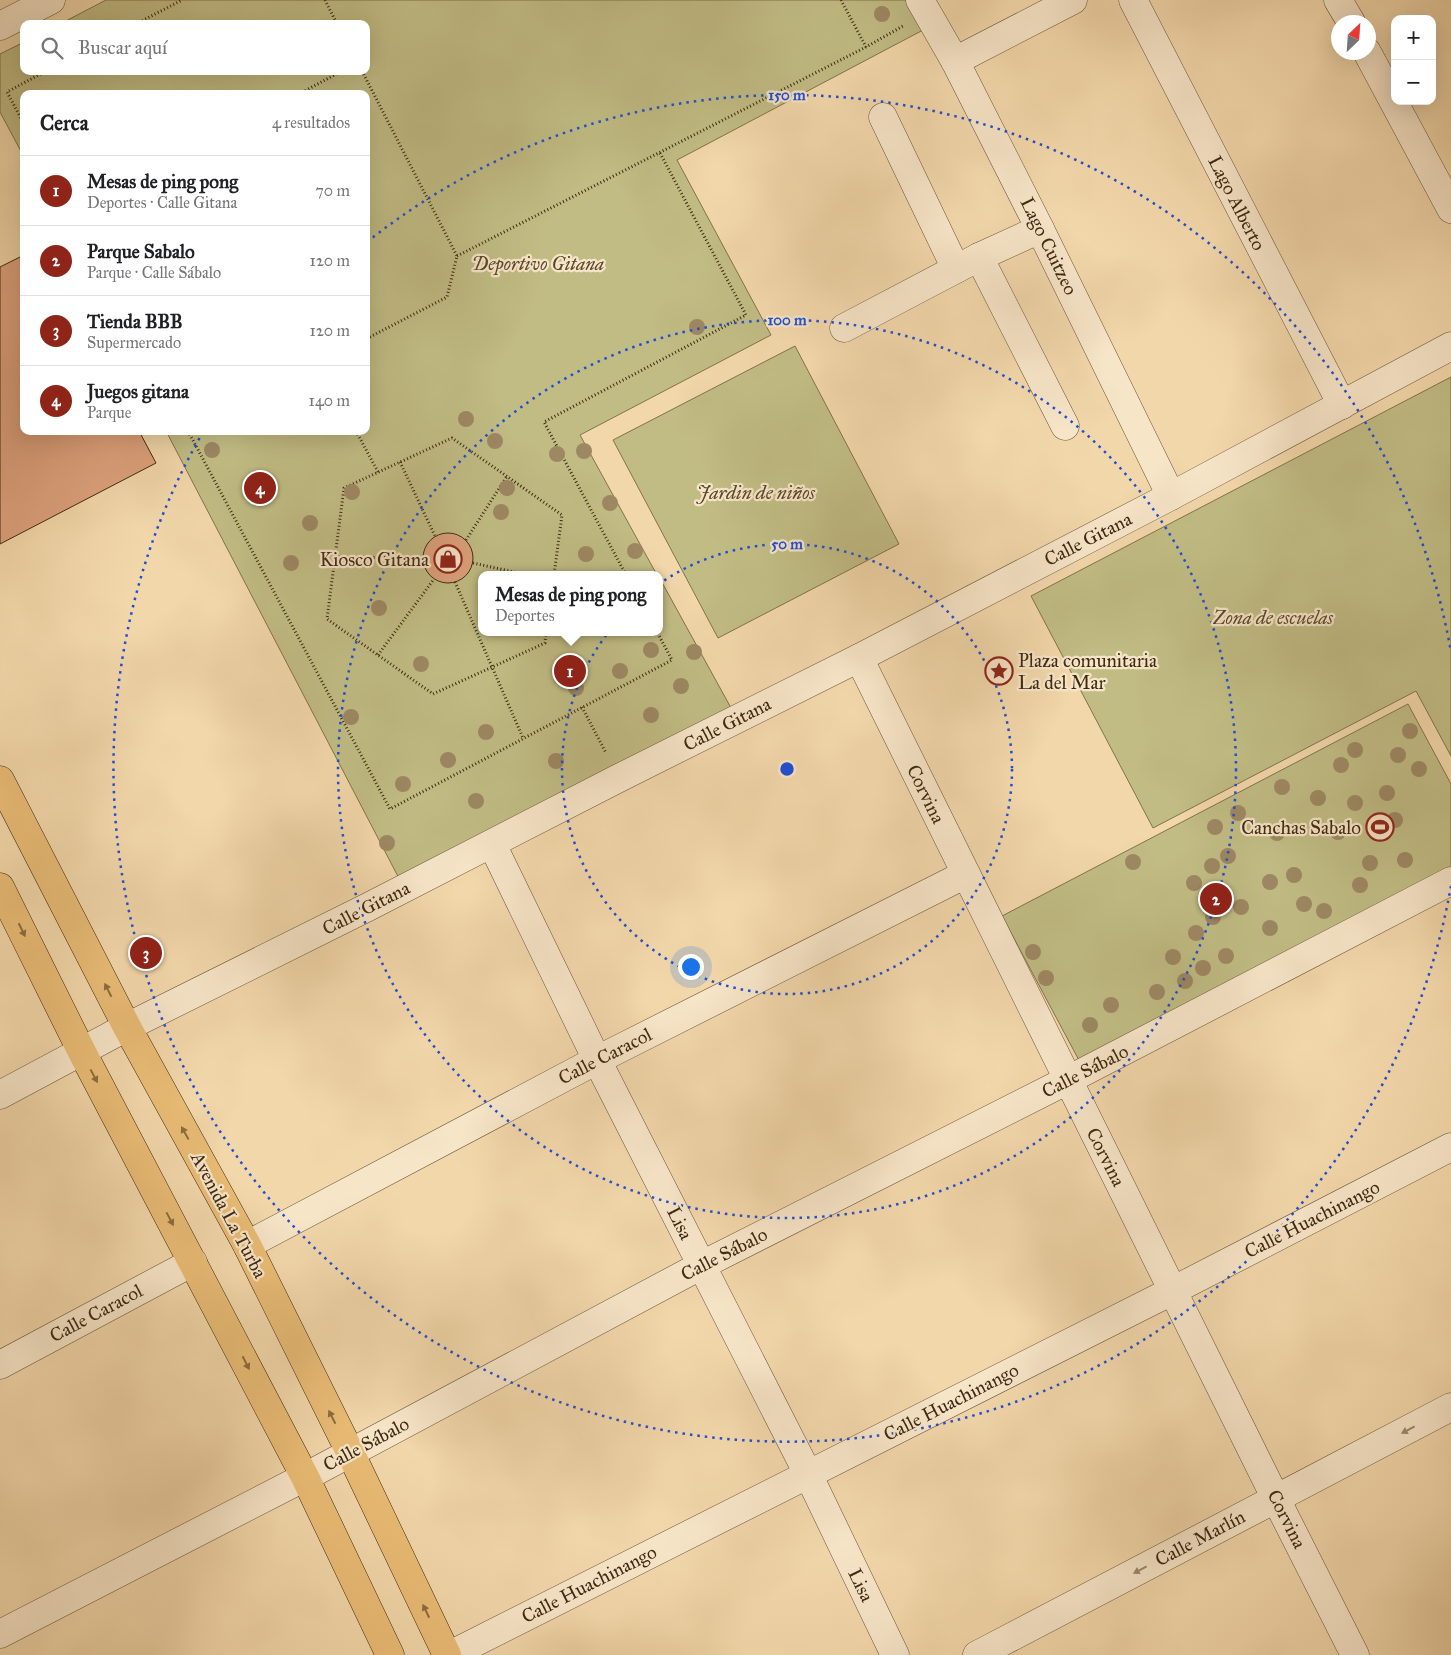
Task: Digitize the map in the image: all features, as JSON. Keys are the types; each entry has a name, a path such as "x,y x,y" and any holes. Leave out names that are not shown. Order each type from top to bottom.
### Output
{"main road":[{"name":"Avenida La Turba","path":"0,780 127,1027 247,1245 448,1655"},
{"path":"0,887 82,1052 305,1477 390,1655"}],"street":[{"path":"0,26 51,0"},
{"path":"955,61 1073,0"},
{"name":"Lago Alberto","path":"1133,0 1342,405"},
{"path":"1338,0 1347,15"},
{"name":"Lago Cuitzeo","path":"923,6 955,61 1171,496"},
{"path":"1371,60 1451,209"},
{"path":"883,117 1064,426"},
{"path":"844,328 968,263 1040,229"},
{"name":"Calle Gitana","path":"0,1095 127,1027 859,658 1171,496 1451,346"},
{"name":"Corvina","path":"859,658 1355,1655"},
{"name":"Lisa","path":"492,844 596,1060 808,1474 895,1655"},
{"name":"Calle Caracol","path":"247,1245 596,1060 966,874"},
{"name":"Calle Sábalo","path":"0,1634 305,1477 702,1265 1068,1080 1451,881"},
{"name":"Calle Huachinango","path":"448,1655 1174,1290 1451,1147"},
{"name":"Calle Caracol","path":"0,1365 193,1262"},
{"name":"Calle Marlín","path":"977,1655 1451,1407"}],"path":[{"path":"144,20 182,0"},
{"path":"325,0 335,20"},
{"path":"841,0 866,47"},
{"path":"457,256 866,47 923,6"},
{"path":"20,116 7,92 39,75"},
{"path":"306,90 335,75"},
{"path":"364,75 457,256 447,297 370,337"},
{"path":"624,571 544,422 746,315 660,153"},
{"path":"192,435 390,809 672,660 659,636"},
{"path":"358,435 378,472"},
{"path":"546,636 545,643 433,694 326,619 344,488 452,438 562,515 555,571"},
{"path":"400,462 435,536"},
{"path":"466,540 507,476"},
{"path":"335,557 423,558"},
{"path":"473,563 509,571"},
{"path":"378,655 434,579"},
{"path":"455,582 478,633"},
{"path":"479,636 523,738"},
{"path":"582,707 619,778"}],"green space":[{"name":"Deportivo Gitana","path":"106,0 931,0 942,20 677,160 771,335 580,435 655,571 478,571 478,636 663,636 663,584 736,717 404,888 168,435 370,435 370,90 20,90 20,150 0,112 0,54 20,44 20,75 370,75 370,20 68,20"},
{"name":"Jardin de niños","path":"795,346 899,544 718,638 613,440"},
{"name":"Zona de escuelas","path":"1451,377 1451,756 1416,691 1153,828 1031,596"},
{"path":"1408,704 1451,784 1451,871 1081,1064 1002,916"}],"building":[{"path":"20,257 20,435 141,435 156,463 0,544 0,267"},
{"name":"Kiosco Gitana","path":"448,533 458,535 466,540 471,548 473,558 471,568 466,576 458,581 448,583 438,581 430,576 425,568 423,558 425,548 430,540 438,535"}],"place":[{"name":"Juegos gitana","path":"260,488"},
{"name":"Kiosco Gitana","path":"448,559"},
{"name":"Mesas de ping pong","path":"570,671"},
{"name":"Plaza comunitaria La del Mar","path":"999,671"},
{"name":"Canchas Sabalo","path":"1380,827"},
{"name":"Parque Sabalo","path":"1216,899"},
{"name":"Tienda BBB","path":"146,953"}]}
